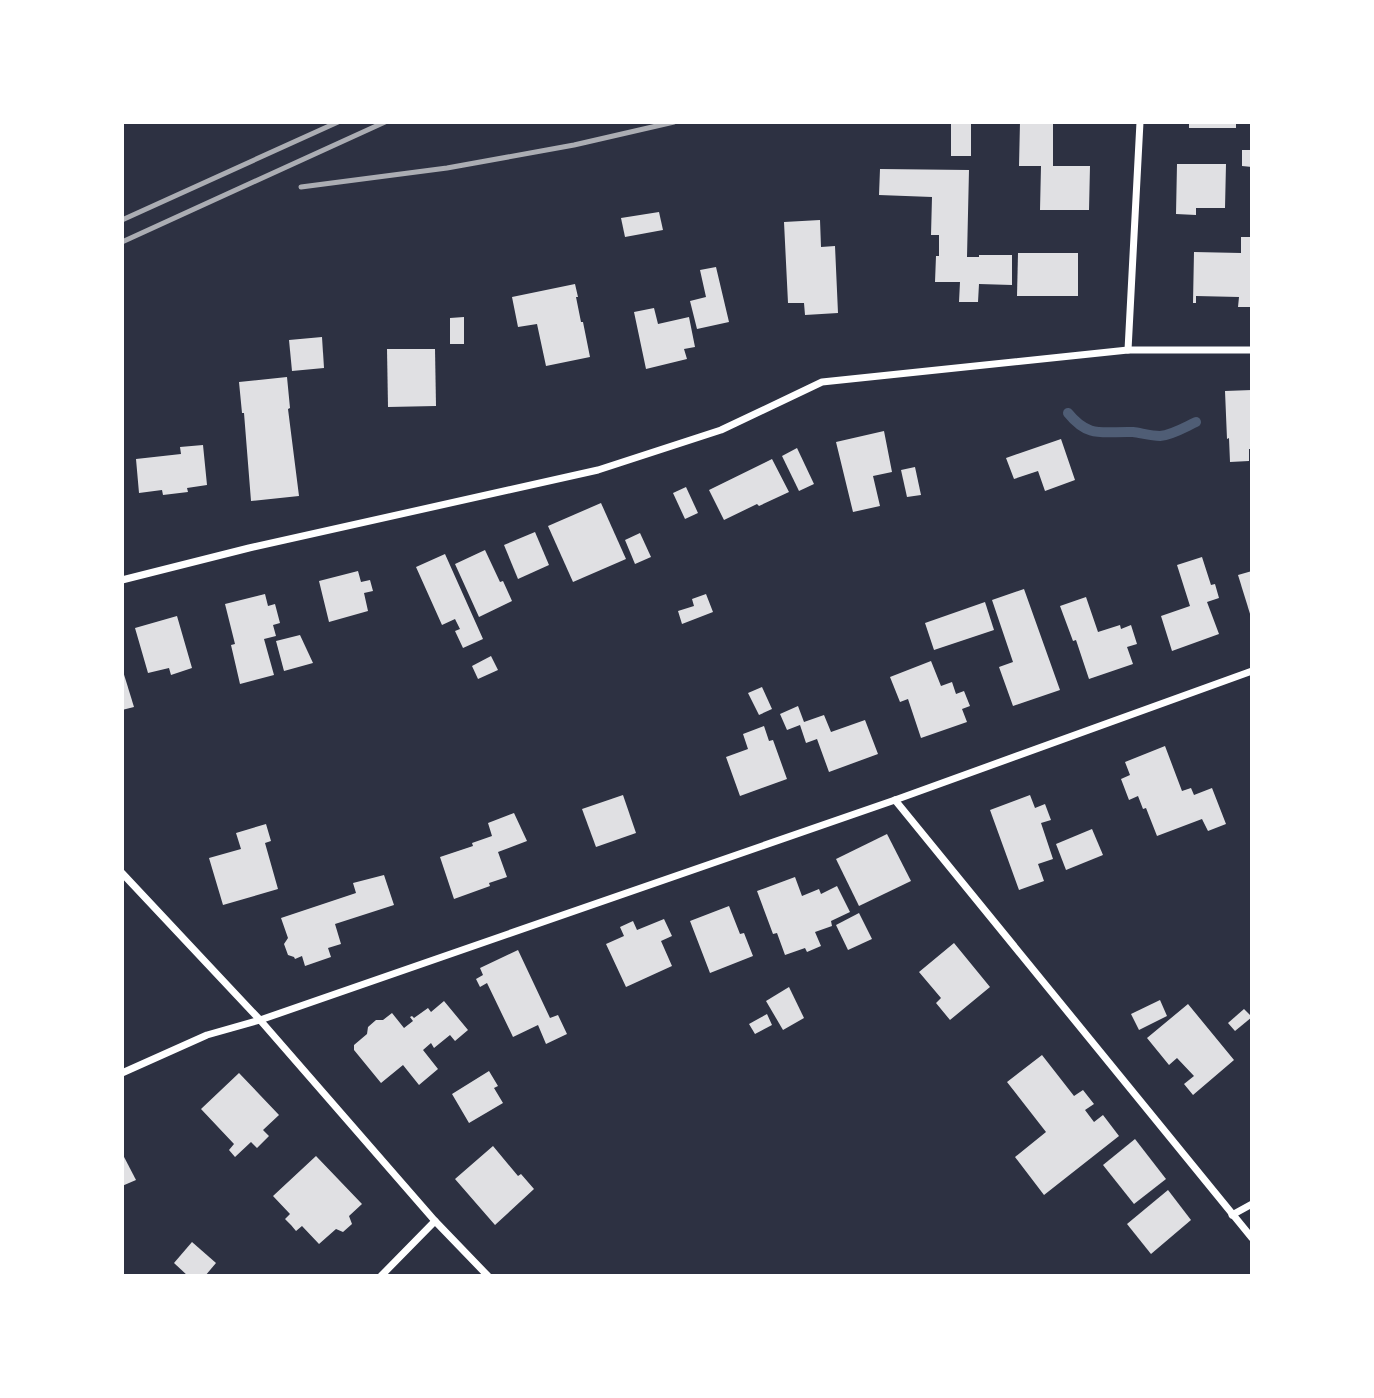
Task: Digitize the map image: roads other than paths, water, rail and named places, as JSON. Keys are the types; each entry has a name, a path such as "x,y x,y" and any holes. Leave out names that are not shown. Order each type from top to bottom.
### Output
{"street":[{"path":"1128,350 1140,122"},
{"path":"122,580 249,548 598,470 721,430 822,382 1128,350 1251,350"},
{"path":"122,1073 207,1035 260,1020 895,800 1251,671"},
{"path":"895,800 1251,1238"},
{"path":"122,873 260,1020 435,1222 488,1276"},
{"path":"1232,1215 1251,1204"},
{"path":"381,1276 435,1222"}],"waterway":[{"path":"1068,413 1083,427 1097,432 1133,432 1160,436 1196,422"}],"railway":[{"path":"122,220 338,122"},
{"path":"122,242 385,122"},
{"path":"301,187 447,168 574,145 674,122"}]}
